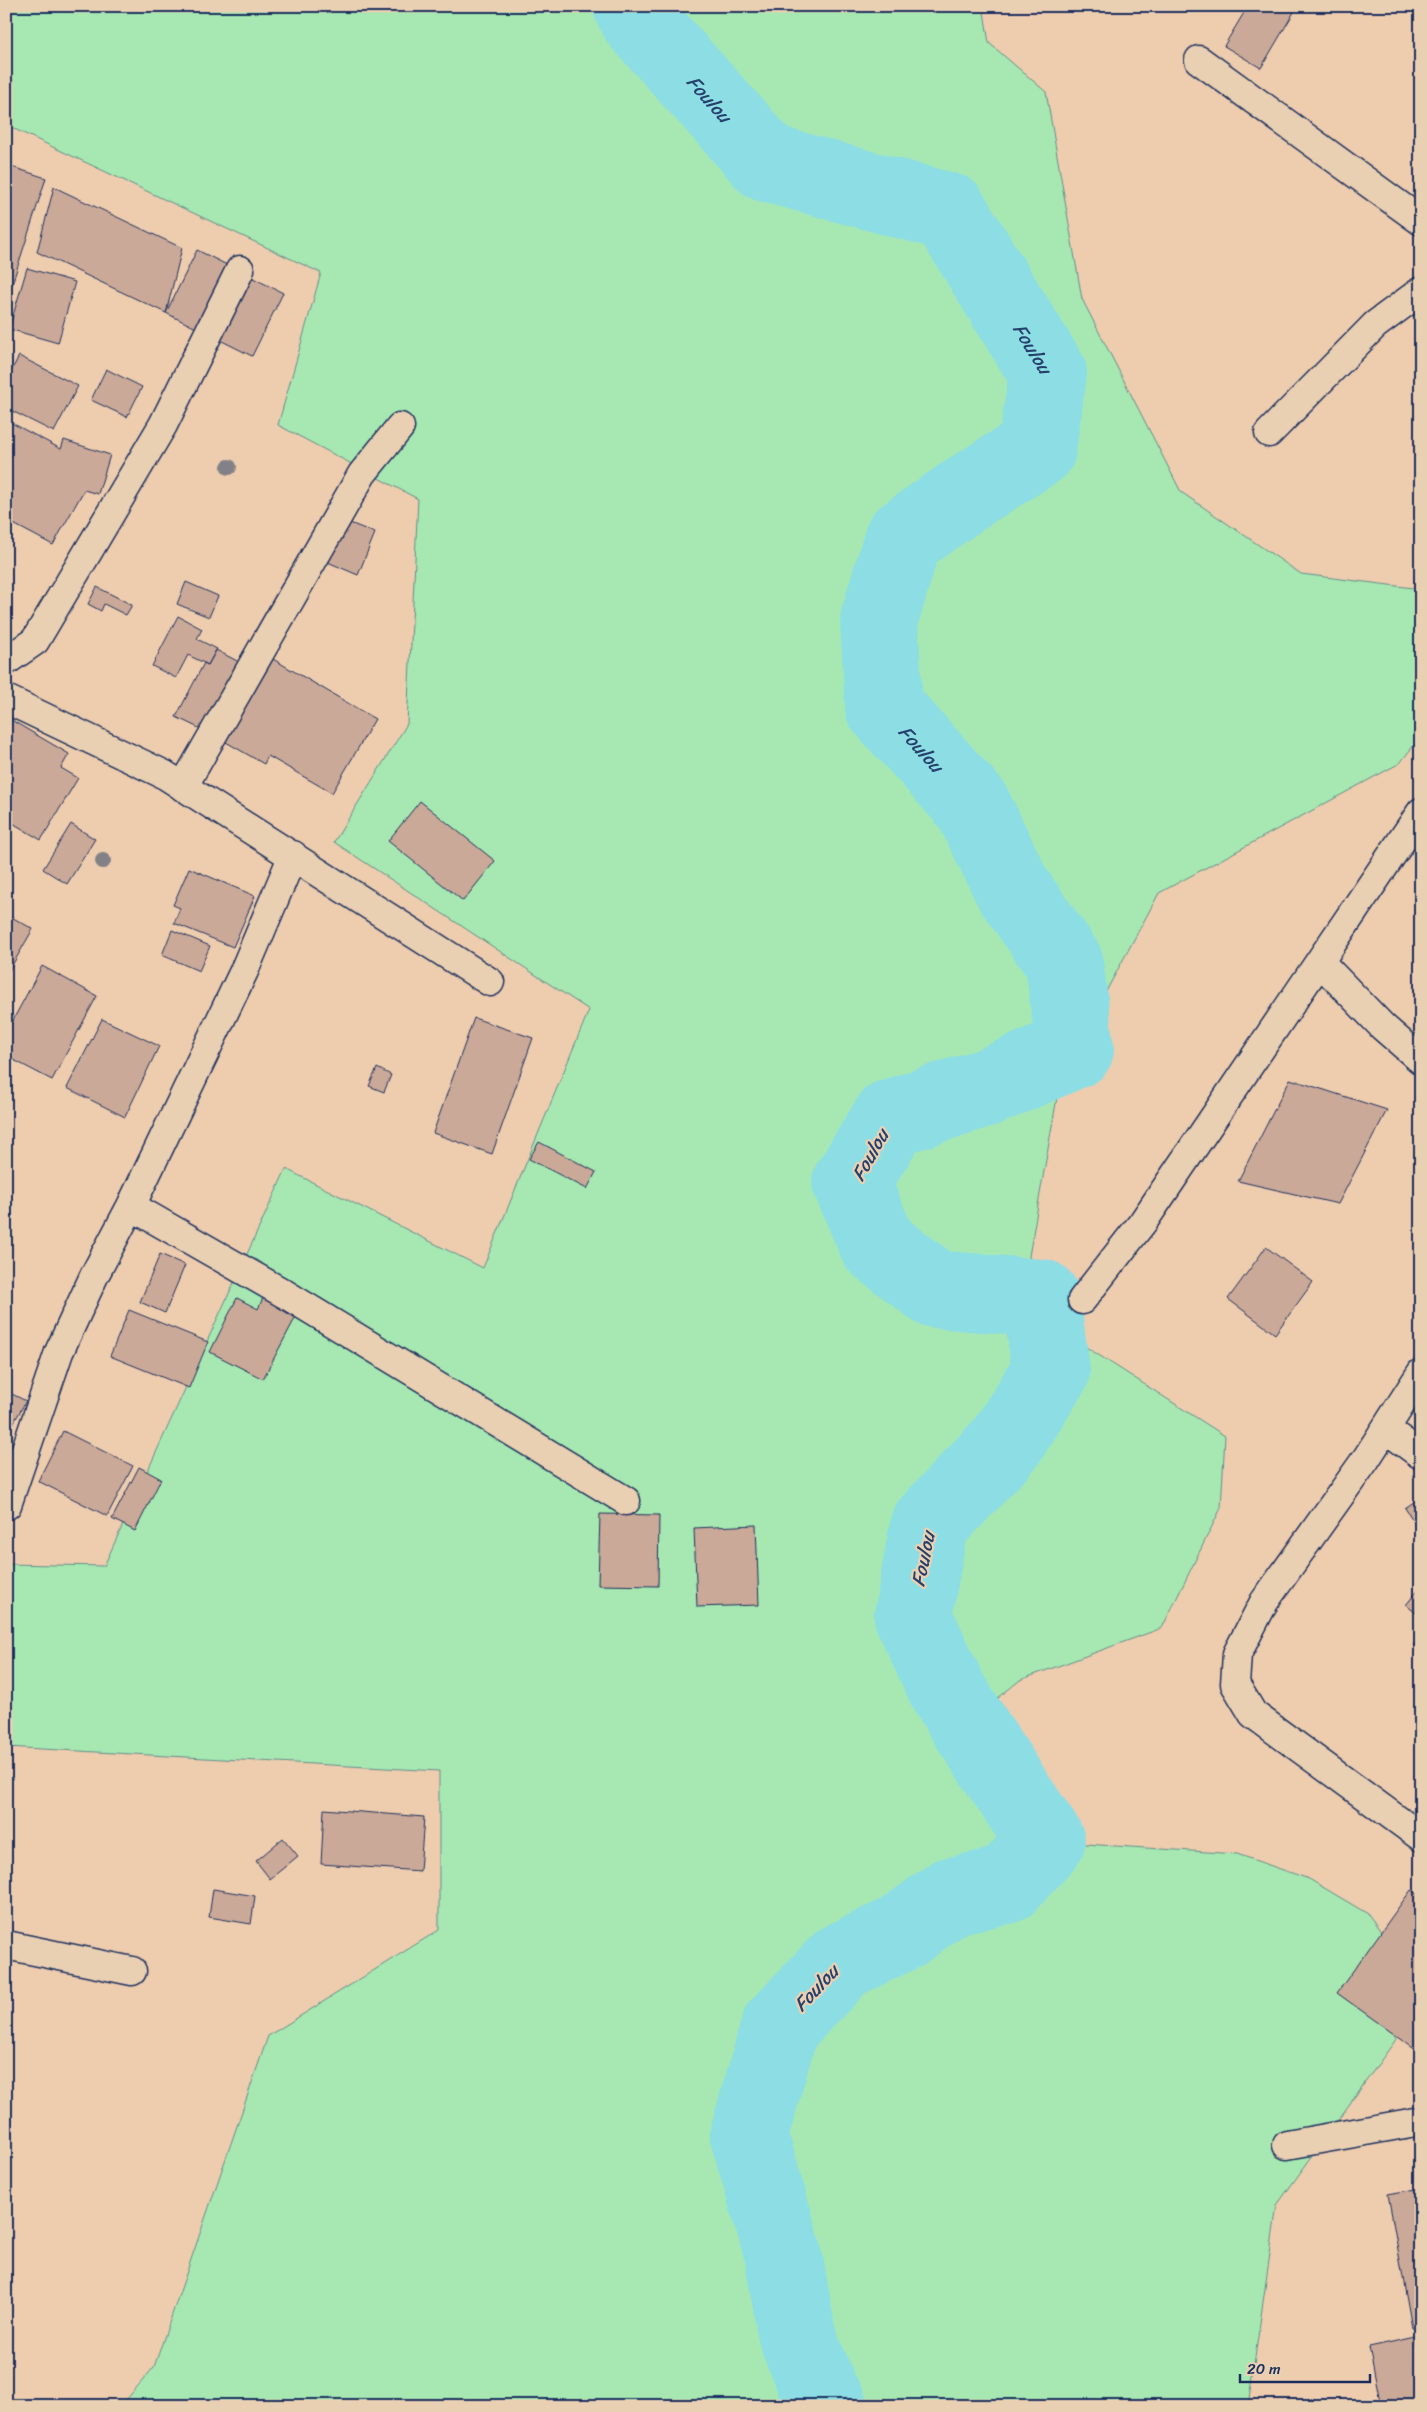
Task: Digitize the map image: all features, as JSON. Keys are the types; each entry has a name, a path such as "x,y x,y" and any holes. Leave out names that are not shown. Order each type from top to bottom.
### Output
{"street":[{"path":"1199,60 1421,221"},
{"path":"6,660 35,642 163,425 240,270"},
{"path":"1269,433 1375,326 1421,291"},
{"path":"183,787 362,474 400,427"},
{"path":"6,699 165,775 490,982"},
{"path":"1082,1300 1143,1222 1421,812"},
{"path":"7,1505 60,1352 94,1276 131,1206 244,971 293,855"},
{"path":"1320,962 1383,1027 1421,1060"},
{"path":"131,1206 285,1294 626,1501"},
{"path":"1421,1373 1386,1429 1264,1602 1237,1654 1235,1684 1253,1714 1421,1837"},
{"path":"1386,1429 1421,1455"},
{"path":"6,1945 132,1970"},
{"path":"1287,2145 1421,2121"}],"green space":[{"path":"6,6 983,6 989,43 1046,92 1082,299 1181,492 1301,574 1421,589 1421,736 1400,763 1159,893 1061,1075 1029,1256 1047,1322 1225,1436 1221,1508 1162,1628 1020,1680 965,1725 969,1795 1024,1840 1237,1854 1309,1879 1368,1914 1410,1971 1397,2038 1277,2205 1248,2406 121,2406 154,2367 268,2036 439,1930 439,1771 6,1747 6,1564 104,1566 286,1169 483,1268 589,1010 334,842 407,724 418,499 278,425 321,273 6,125"}],"building":[{"path":"1248,6 1283,6 1294,12 1261,68 1224,46"},
{"path":"6,165 46,178 6,303"},
{"path":"54,187 182,248 166,313 37,252"},
{"path":"197,250 283,293 252,356 166,313"},
{"path":"27,268 75,282 58,343 9,329"},
{"path":"19,356 78,386 54,432 6,408 6,381"},
{"path":"106,369 142,387 127,417 91,400"},
{"path":"6,420 61,449 64,440 110,455 98,494 84,490 53,545 6,520"},
{"path":"340,519 375,533 358,575 323,560"},
{"path":"186,582 218,596 209,617 177,604"},
{"path":"97,587 132,605 126,615 104,604 101,611 88,604"},
{"path":"178,616 202,629 197,639 217,649 208,665 188,655 176,678 152,666"},
{"path":"216,650 241,663 205,731 176,717 204,663 208,665"},
{"path":"273,659 375,719 332,793 268,756 264,764 219,738 256,675 262,678"},
{"path":"6,717 69,754 61,768 78,778 41,840 6,819"},
{"path":"420,801 495,861 463,901 388,841"},
{"path":"71,824 95,839 67,884 43,869"},
{"path":"189,868 255,896 233,947 174,923 180,908 173,905"},
{"path":"6,914 33,929 6,976"},
{"path":"172,930 210,946 199,971 162,955"},
{"path":"42,966 97,996 52,1080 6,1056 6,1033"},
{"path":"474,1018 533,1038 492,1154 433,1133"},
{"path":"102,1019 159,1046 125,1117 67,1088"},
{"path":"377,1068 391,1075 384,1092 369,1086"},
{"path":"1290,1079 1387,1110 1338,1204 1238,1181"},
{"path":"539,1142 596,1172 587,1189 529,1159"},
{"path":"1266,1247 1313,1282 1275,1334 1228,1299"},
{"path":"160,1254 185,1265 165,1313 140,1302"},
{"path":"267,1289 301,1307 263,1379 210,1352 237,1298 258,1309"},
{"path":"129,1310 208,1342 189,1388 110,1356"},
{"path":"6,1391 26,1401 6,1436"},
{"path":"63,1431 133,1466 107,1516 38,1481"},
{"path":"139,1467 161,1479 135,1531 112,1519"},
{"path":"1421,1497 1421,1532 1405,1508"},
{"path":"600,1514 659,1515 658,1586 598,1585"},
{"path":"756,1525 759,1605 697,1607 694,1528"},
{"path":"1421,1586 1421,1617 1406,1605"},
{"path":"1421,1636 1421,1650 1413,1645"},
{"path":"324,1809 424,1817 420,1871 321,1864"},
{"path":"283,1838 298,1856 270,1879 256,1861"},
{"path":"213,1889 255,1896 251,1924 209,1917"},
{"path":"1411,1890 1421,1897 1419,2052 1337,1993"},
{"path":"1421,2188 1421,2327 1412,2328 1388,2194"},
{"path":"1415,2337 1421,2364 1421,2406 1381,2406 1369,2347"}],"waterway":[{"name":"Foulou","path":"632,6 640,21 767,163 949,212 1048,373 1037,449 970,491 903,538 879,620 884,707 972,805 1013,889 1064,962 1075,1049 988,1087 891,1118 851,1182 878,1245 935,1289 1041,1298 1051,1371 1005,1444 929,1525 913,1616 949,1694 1046,1842 1006,1885 951,1896 901,1933 842,1961 780,2026 749,2135 783,2253 797,2336 820,2394 829,2406"}]}
